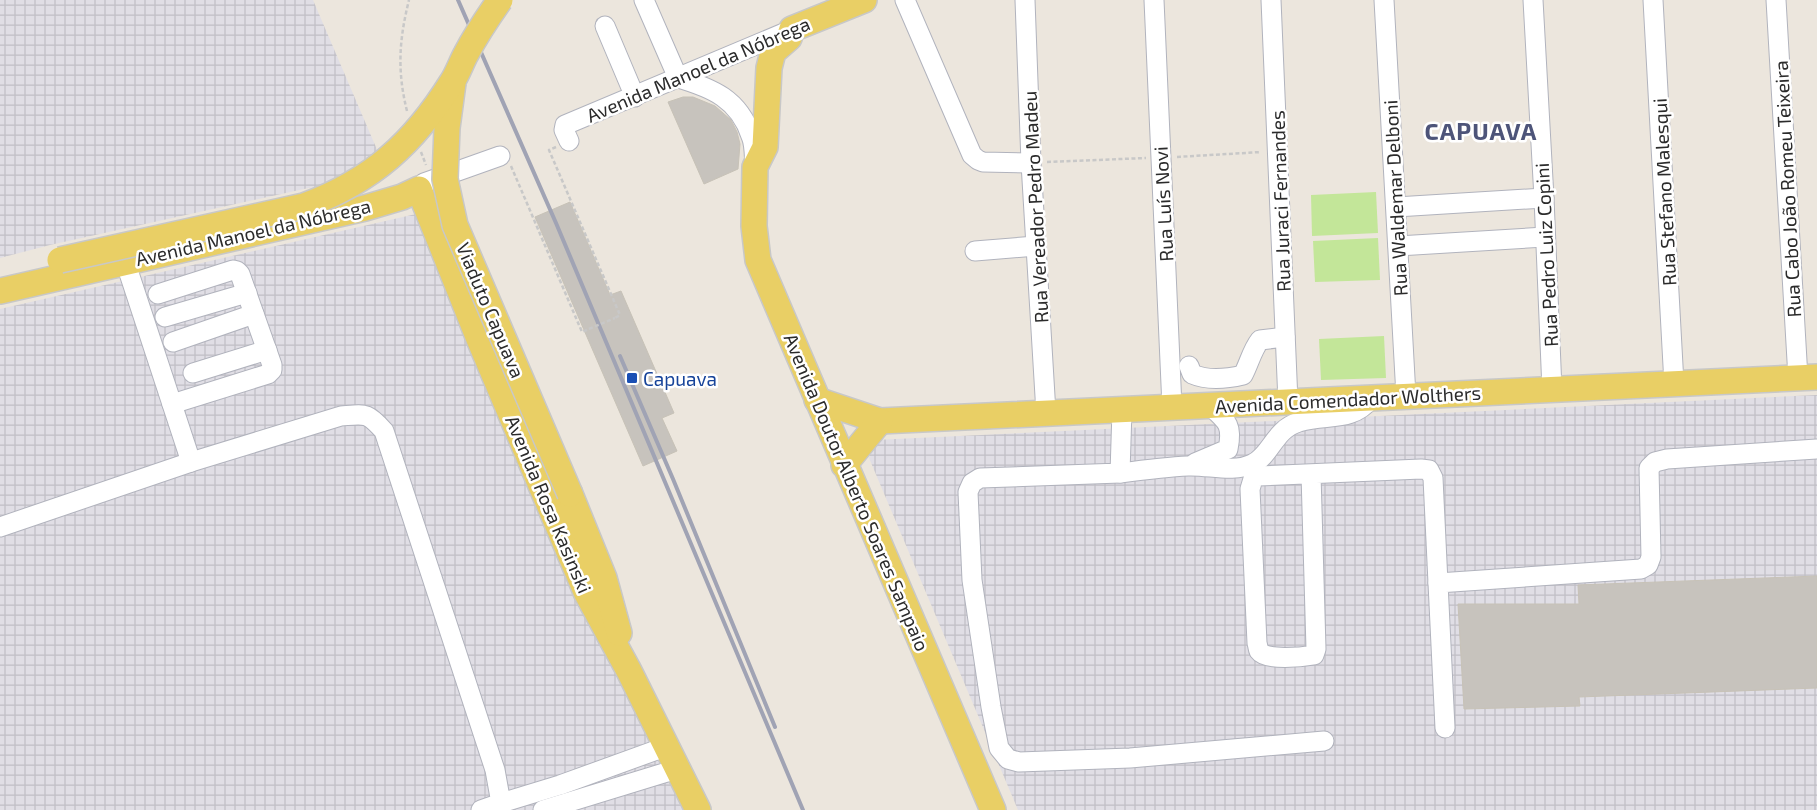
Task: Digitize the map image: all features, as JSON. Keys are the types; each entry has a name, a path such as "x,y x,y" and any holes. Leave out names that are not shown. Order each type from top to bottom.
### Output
{"main road":[{"name":"Viaduto Capuava","path":"0,275 304,206 351,185 392,157 407,142 453,81 466,54 500,0"},
{"name":"Avenida Manoel da Nóbrega","path":"792,30 864,0"},
{"name":"Avenida Doutor Alberto Soares Sampaio","path":"792,30 789,38 773,52 769,68 765,147 755,167 754,226 758,260 993,810"},
{"name":"Viaduto Capuava","path":"453,81 445,161 447,188 455,225 604,578 629,671"},
{"name":"Avenida Manoel da Nóbrega","path":"0,291 124,261 365,208 402,197 425,185"},
{"name":"Avenida Rosa Kasinski","path":"425,185 483,348 586,592 629,671 665,747 698,810"},
{"name":"Avenida Comendador Wolthers","path":"817,400 880,421 1807,378"},
{"path":"844,465 880,421"}],"street":[{"path":"644,0 678,78"},
{"path":"905,0 972,155 983,162 1031,163"},
{"name":"Rua Vereador Pedro Madeu","path":"1025,0 1031,163 1046,413"},
{"name":"Rua Luís Novi","path":"1154,0 1172,407"},
{"name":"Rua Juraci Fernandes","path":"1271,0 1288,402"},
{"name":"Rua Waldemar Delboni","path":"1384,0 1406,396"},
{"name":"Rua Pedro Luiz Copini","path":"1532,0 1544,198 1552,390"},
{"name":"Rua Stefano Malesqui","path":"1653,0 1674,384"},
{"name":"Rua Cabo João Romeu Teixeira","path":"1776,0 1807,378"},
{"path":"605,26 635,97"},
{"name":"Avenida Manoel da Nóbrega","path":"566,136 565,125 792,30"},
{"name":"Avenida Doutor Alberto Soares Sampaio","path":"678,78 714,90 730,101 742,116 752,137 755,167"},
{"name":"Avenida Manoel da Nóbrega","path":"425,185 505,159"},
{"path":"1396,207 1544,198"},
{"path":"1398,246 1545,237"},
{"path":"975,251 1036,246"},
{"path":"124,261 191,462"},
{"path":"158,294 233,270 237,271 240,274 272,365 272,370 268,374 172,404"},
{"path":"165,317 247,293"},
{"path":"173,342 254,314"},
{"path":"1189,366 1192,374 1199,377 1227,379 1243,375 1255,345 1260,340 1285,337"},
{"path":"194,373 267,350"},
{"path":"1324,741 1130,758 1019,762 1008,759 999,748 991,707 972,580 968,492 972,483 980,478 1120,473 1189,466 1243,468 1255,463 1262,457 1277,435 1298,422 1345,416 1366,406 1372,398"},
{"path":"1189,466 1228,448 1231,434 1227,421 1210,406"},
{"path":"1120,473 1122,410"},
{"path":"0,527 191,462 342,416 365,414 375,420 388,441 495,770 501,803"},
{"path":"1438,583 1642,568 1648,565 1651,557 1649,468 1655,462 1666,459 1817,449"},
{"path":"1311,474 1316,648 1314,655 1267,657 1259,651 1257,644 1250,489 1253,479 1258,476 1422,469 1429,470 1433,478 1445,728"},
{"path":"481,810 560,785 665,747"},
{"path":"968,755 999,748"},
{"path":"543,810 677,769"}],"path":[{"path":"408,115 400,68 400,50 405,16 410,0"},
{"path":"505,159 582,332 620,315 549,150 566,136"},
{"path":"421,152 425,185"}],"shaded area":[{"path":"0,0 313,0 387,173 304,189 50,245 0,258"},
{"path":"416,214 686,810 0,810 0,309"},
{"path":"1817,395 1817,810 1018,810 869,458 875,440"}],"green space":[{"path":"1376,192 1378,233 1312,236 1311,195"},
{"path":"1378,238 1380,280 1315,282 1313,241"},
{"path":"1384,336 1386,378 1321,380 1319,339"}],"building":[{"path":"683,97 693,97 715,106 731,120 740,144 738,169 704,184 668,102"},
{"path":"570,202 610,295 621,291 674,413 662,418 677,451 643,466 535,217"},
{"path":"1817,576 1817,688 1579,697 1580,706 1464,709 1458,604 1579,604 1578,585"}],"railway":[{"path":"458,0 556,223 803,810"},
{"path":"620,356 775,727"}],"place":[{"name":"Capuava","path":"632,378"}],"district":[{"name":"CAPUAVA","path":"1481,130"}]}
